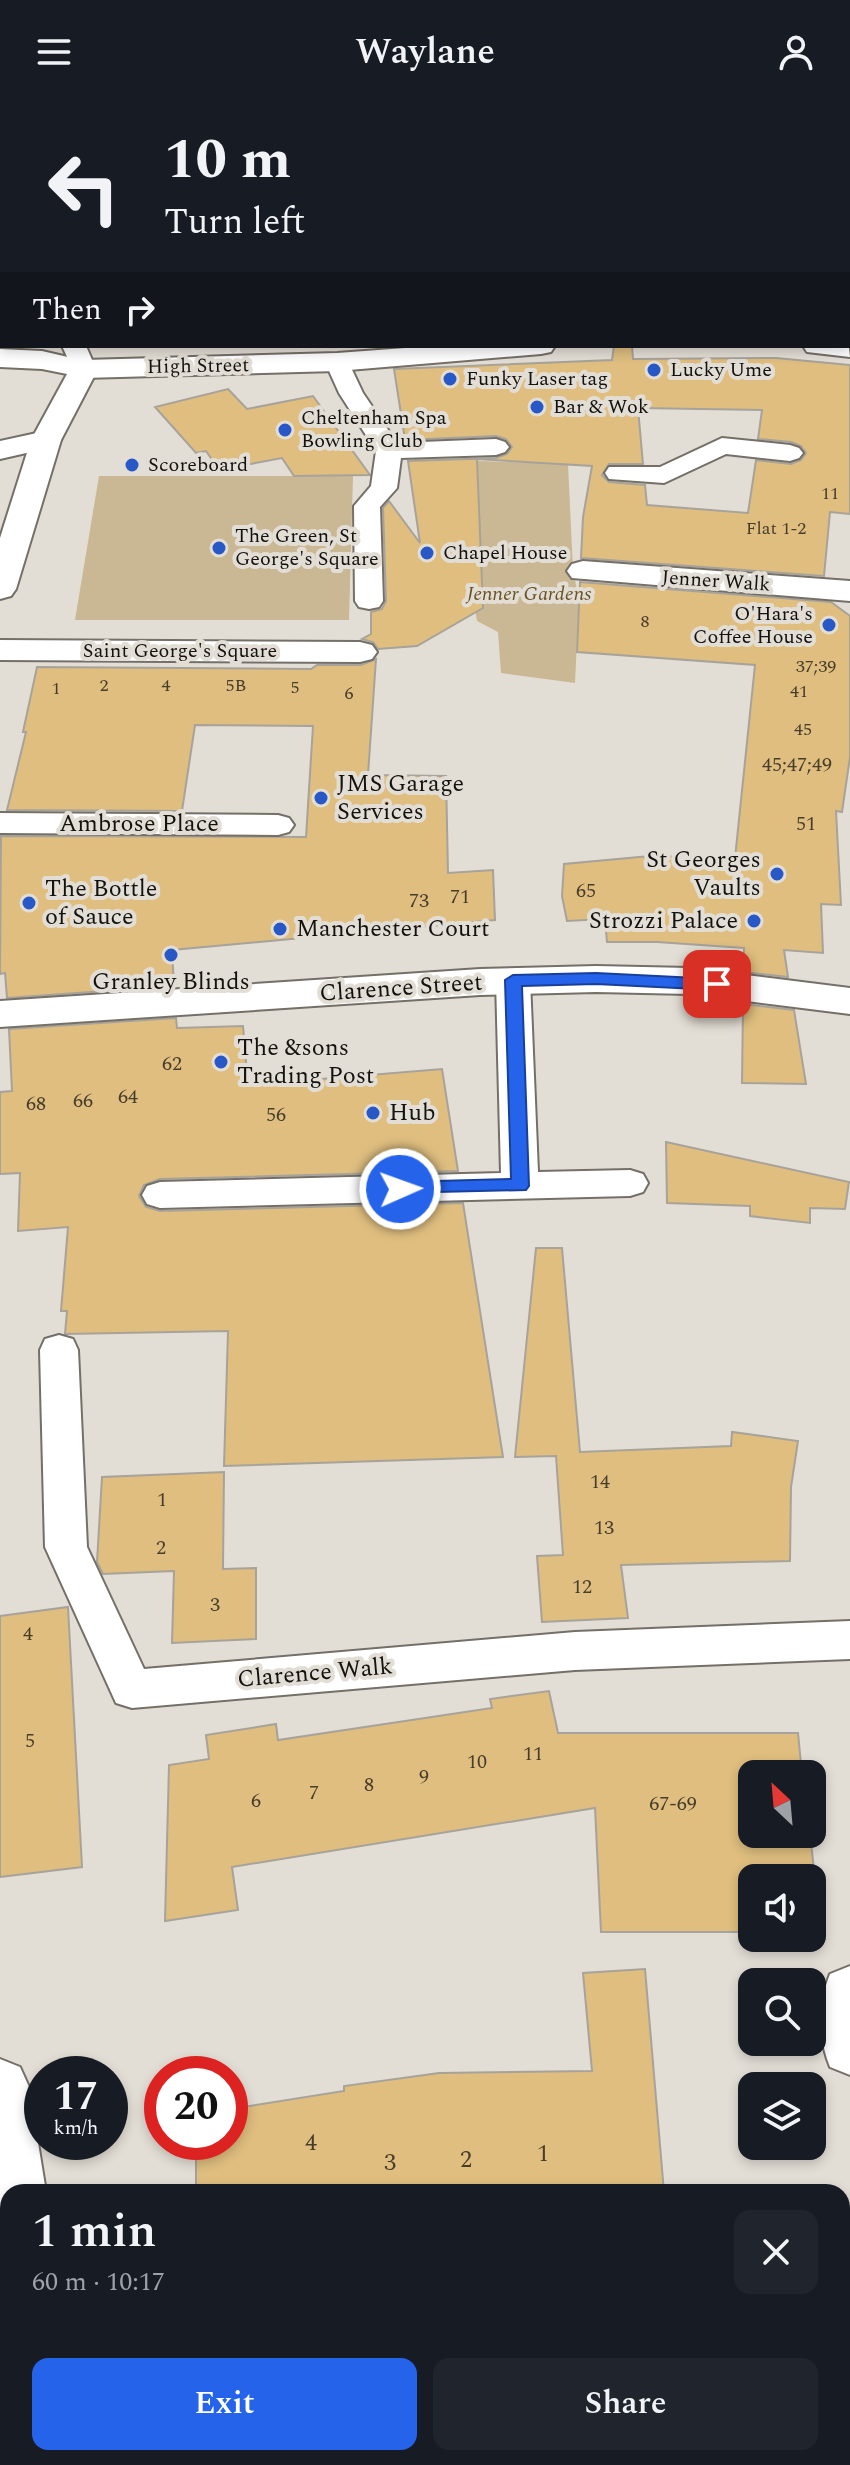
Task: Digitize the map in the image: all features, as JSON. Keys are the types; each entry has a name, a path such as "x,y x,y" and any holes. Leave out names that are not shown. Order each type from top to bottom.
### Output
{"street":[{"name":"High Street","path":"0,358 224,356 337,362 516,348"},
{"path":"0,589 46,440 79,357"},
{"path":"0,450 46,440"},
{"name":"Jenner Walk","path":"583,571 850,591"},
{"name":"Saint George's Square","path":"0,650 360,652"},
{"name":"Clarence Street","path":"0,1014 513,980 690,981 850,1001"},
{"path":"850,1993 850,2047"},
{"path":"0,2087 15,2184"}],"lane":[{"path":"337,362 351,393 389,451 384,488 367,506 369,601"},
{"path":"618,473 664,475 722,446 790,453"},
{"path":"389,451 496,447"},
{"name":"Ambrose Place","path":"0,823 278,825"},
{"path":"513,980 520,1186"},
{"path":"160,1195 630,1183"},
{"name":"Clarence Walk","path":"59,1350 66,1547 132,1689 575,1651 850,1640"}],"green space":[{"name":"Jenner Gardens","path":"414,459 568,464 573,570 579,600 575,683 501,673 498,632 477,621 473,596 482,595 479,511 457,510 414,473"},
{"name":"The Green, St George's Square","path":"99,476 353,476 349,620 75,620"}],"building":[{"path":"614,348 632,348 633,359 776,358 850,365 850,514 830,512 824,576 581,558 583,517 592,466 477,459 483,608 417,646 378,649 373,642 362,639 371,634 371,612 382,609 386,601 383,508 389,501 420,543 408,461 496,458 507,454 512,447 506,439 496,436 405,440 394,369 612,360","holes":["638,408 762,410 758,439 791,442 801,446 806,453 801,460 791,464 756,460 748,513 647,505 645,485 609,482 602,475 609,464 643,464"]},
{"name":"Cheltenham Spa Bowling Club","path":"228,389 247,409 313,396 370,475 294,476 282,458 219,470 206,451 196,453 155,407"},
{"path":"580,582 831,602 850,616 850,757 842,812 836,811 841,905 821,904 823,953 784,950 788,977 743,972 744,948 607,942 605,919 567,921 562,896 564,864 650,856 735,858 755,665 577,652"},
{"path":"376,659 368,775 446,776 448,873 493,870 495,920 172,950 174,986 7,998 5,973 0,974 1,836 306,837 313,726 195,725 182,811 7,810 26,732 23,732 37,667 311,669 317,665 361,665"},
{"path":"743,1004 794,1010 806,1084 742,1083"},
{"path":"176,1018 177,1028 243,1026 248,1085 442,1069 458,1171 160,1179 144,1185 139,1196 146,1207 160,1211 463,1203 503,1457 224,1466 228,1331 65,1334 67,1311 61,1311 68,1227 18,1231 20,1173 0,1174 0,1092 12,1091 9,1029"},
{"path":"666,1142 849,1182 845,1209 810,1208 810,1223 750,1216 750,1206 667,1203"},
{"path":"536,1248 562,1248 580,1452 731,1446 732,1432 798,1441 791,1487 790,1561 621,1565 628,1618 542,1622 537,1556 563,1555 556,1456 515,1457"},
{"path":"224,1472 223,1569 256,1568 256,1639 172,1643 174,1571 103,1574 97,1562 102,1477"},
{"path":"68,1607 82,1867 0,1877 0,1616"},
{"path":"549,1691 558,1733 798,1733 801,1760 738,1760 738,1848 812,1848 813,1864 738,1864 738,1932 601,1932 595,1808 232,1867 238,1910 165,1921 169,1765 209,1759 206,1735 276,1724 278,1740 492,1708 490,1699"},
{"path":"645,1969 663,2184 196,2184 196,2160 248,2160 248,2106 344,2091 344,2086 439,2073 592,2071 583,1973"}],"place":[{"name":"Lucky Ume","path":"654,370"},
{"name":"Funky Laser tag","path":"450,379"},
{"name":"Bar & Wok","path":"537,407"},
{"name":"Cheltenham Spa Bowling Club","path":"285,430"},
{"name":"Scoreboard","path":"132,465"},
{"name":"The Green, St George's Square","path":"219,548"},
{"name":"Chapel House","path":"427,553"},
{"name":"O'Hara's Coffee House","path":"829,625"},
{"name":"JMS Garage Services","path":"321,798"},
{"name":"St Georges Vaults","path":"777,874"},
{"name":"The Bottle of Sauce","path":"29,903"},
{"name":"Strozzi Palace","path":"754,921"},
{"name":"Manchester Court","path":"280,929"},
{"name":"Granley Blinds","path":"171,955"},
{"name":"The &sons Trading Post","path":"221,1062"},
{"name":"Hub","path":"373,1113"}],"route":[{"path":"400,1189 520,1186 513,980 596,979 717,984"}]}
